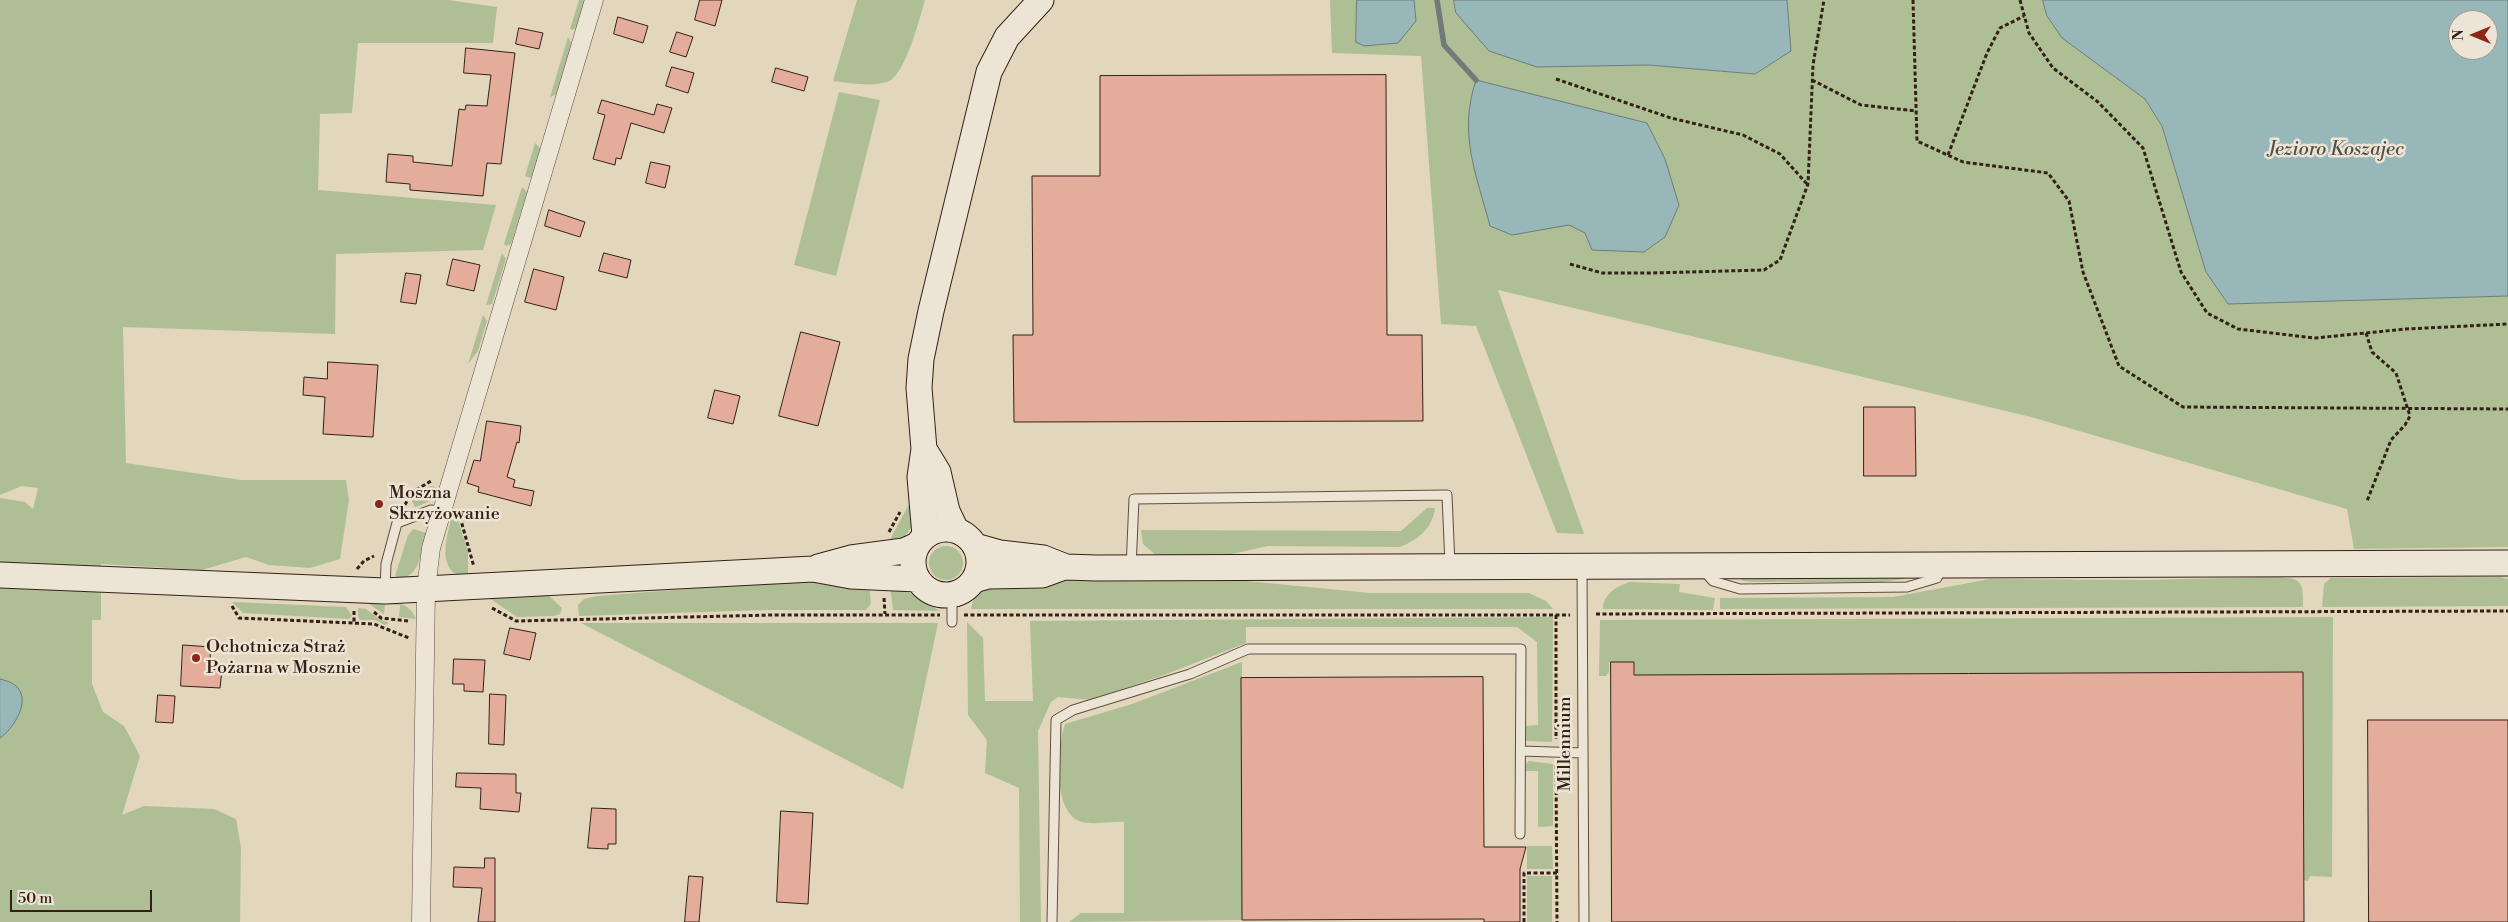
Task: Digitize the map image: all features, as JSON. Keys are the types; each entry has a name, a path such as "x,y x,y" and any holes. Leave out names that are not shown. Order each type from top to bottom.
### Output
{"street":[{"path":"421,922 426,590 431,548 594,0"},
{"path":"976,546 979,563 974,580 964,590 952,611 917,579 912,562 921,541 920,477 924,449 918,388 921,359 989,72 1007,37 1041,0"},
{"path":"924,449 938,472 948,511 956,530"},
{"path":"0,574 385,591 426,590 813,569 851,558 904,551 936,530 956,530 964,533 976,546 1000,553 1043,558 1066,567"},
{"path":"974,580 988,576 1042,575 1066,567 2508,563"},
{"path":"813,569 852,576 917,579"}],"lane":[{"path":"1131,568 1134,499 1447,495 1450,566"},
{"path":"385,591 386,564 394,528 408,517 431,510 442,511"},
{"name":"Millennium","path":"1582,567 1584,922"},
{"path":"1052,922 1056,720 1073,710 1190,674 1248,649 1521,649 1520,834"},
{"path":"1520,751 1583,753"}],"path":[{"path":"1570,264 1602,273 1651,273 1764,270 1780,260 1808,184 1812,80 1824,0"},
{"path":"1913,0 1917,141 1963,162 2048,173 2069,201 2084,272 2119,366 2183,407 2508,410"},
{"path":"2020,0 2029,33 2053,68 2098,102 2143,148 2181,272 2207,313 2238,328 2315,338 2508,324"},
{"path":"1948,154 1987,53 2000,28 2024,16"},
{"path":"1556,80 1671,118 1743,135 1780,154 1808,184"},
{"path":"1812,80 1860,105 1916,111"},
{"path":"2366,333 2372,352 2396,373 2409,408 2410,416 2405,426 2391,440 2367,501"},
{"path":"408,517 405,505 411,493 431,481"},
{"path":"227,599 239,618 374,624 413,640 426,639"},
{"path":"490,607 516,621 952,611 1556,615 2508,611"},
{"path":"1556,615 1557,922"},
{"path":"1524,922 1524,873 1557,873"}],"green space":[{"path":"0,0 448,0 497,7 493,43 358,43 352,113 320,114 318,190 496,205 483,250 336,254 335,334 123,327 126,463 241,480 346,480 349,500 340,559 310,568 269,565 246,557 202,570 101,564 101,620 92,620 92,684 103,712 124,726 140,756 122,815 144,806 214,809 236,819 241,848 240,922 0,922 0,498 25,502 33,509 38,488 22,486 0,495"},
{"path":"579,0 585,0 577,27 573,30 570,29"},
{"path":"857,0 925,0 906,58 894,78 887,82 853,84 833,81"},
{"path":"1330,0 1357,0 1356,42 1416,21 1414,0 1454,0 1456,13 1648,65 1755,74 1791,50 1787,0 2043,0 2047,16 2062,38 2145,99 2162,126 2206,272 2228,304 2508,296 2508,547 2354,549 2347,509 2031,417 1498,290 1584,534 1557,533 1476,326 1441,324 1421,56 1332,53"},
{"path":"568,37 572,44 557,94 550,97"},
{"path":"839,92 880,100 836,276 794,265"},
{"path":"535,143 541,149 530,178 525,176"},
{"path":"522,187 527,192 511,244 506,246 504,244"},
{"path":"502,253 506,259 492,304 486,305"},
{"path":"483,315 487,321 478,351 468,364"},
{"path":"431,486 439,488 433,498 415,507 412,501 416,493"},
{"path":"914,495 911,527 903,537 886,547"},
{"path":"454,507 468,552 468,578 457,574 450,568 446,560 447,539"},
{"path":"1427,508 1435,508 1428,527 1419,537 1400,547 1268,546 1232,554 1158,557 1143,544 1141,530 1401,531"},
{"path":"413,529 426,533 421,554 412,573 400,579 395,576 408,535"},
{"path":"946,546 953,547 958,551 962,556 962,570 958,575 953,579 946,580 939,579 934,575 930,570 929,563 930,556 934,551 939,547"},
{"path":"1902,576 1904,579 1882,582 1753,582 1743,581 1738,577"},
{"path":"1107,577 1246,581 1370,593 1529,593 1546,601 1553,609 971,609 977,595 987,588 1002,583 1038,578"},
{"path":"2500,577 2508,579 2508,606 2322,607 2324,584 2331,578"},
{"path":"2289,578 2301,585 2303,607 1720,609 1720,598 1893,597 1990,579 2145,580"},
{"path":"789,581 869,583 871,604 866,610 766,610 579,616 578,605 584,599 597,596"},
{"path":"1630,582 1680,584 1679,592 1715,598 1713,610 1603,609 1605,599 1612,591"},
{"path":"890,586 912,594 940,611 893,610"},
{"path":"547,594 562,608 560,614 554,616 517,617 489,598"},
{"path":"232,602 346,607 352,616 349,619 243,613"},
{"path":"366,602 402,604 408,607 416,619 399,617 400,605 385,604 384,614"},
{"path":"358,608 366,609 379,619 389,623 385,625 375,620 360,620"},
{"path":"1553,617 1552,742 1526,741 1523,736 1524,726 1538,725 1537,642 1517,627 1246,627 1246,643 1164,675 1090,700 1058,697 1051,702 1038,731 1041,922 1020,922 1019,788 985,773 987,740 968,715 967,622 983,638 985,701 1033,701 1030,621"},
{"path":"2333,617 2332,877 2310,876 2308,881 2304,880 2303,672 1635,675 1634,662 1609,662 1609,672 1606,676 1599,676 1600,620"},
{"path":"581,623 938,623 903,789"},
{"path":"1242,662 1242,920 1069,922 1081,913 1124,913 1124,822 1082,822 1072,816 1066,807 1061,794 1059,779 1060,748 1065,724 1132,704"},
{"path":"1529,761 1553,764 1553,826 1538,827 1538,771 1523,771 1524,765"},
{"path":"1527,846 1552,846 1553,869 1527,869"},
{"path":"1527,876 1552,876 1552,922 1527,922"}],"water":[{"path":"1357,0 1414,0 1416,21 1398,43 1364,46 1356,42"},
{"path":"1454,0 1787,0 1791,51 1755,74 1648,65 1537,67 1489,51 1456,13"},
{"name":"Jezioro Koszajec","path":"2043,0 2508,0 2508,296 2228,304 2206,272 2162,126 2145,99 2062,38 2047,16"},
{"path":"1476,80 1647,123 1665,159 1679,205 1665,237 1644,252 1592,250 1585,233 1569,225 1512,235 1490,226 1475,171 1469,136 1471,100"},
{"path":"0,679 15,685 20,691 22,706 15,721 0,738"}],"building":[{"path":"700,0 722,0 715,26 695,20"},
{"path":"618,17 648,26 643,43 614,34"},
{"path":"519,28 543,33 539,49 516,44"},
{"path":"677,32 693,37 686,57 670,52"},
{"path":"466,48 515,53 501,164 487,163 483,196 410,190 410,184 386,182 388,154 413,156 413,162 452,166 459,109 465,110 466,105 487,106 491,75 464,73"},
{"path":"672,67 694,73 688,93 666,86"},
{"path":"776,68 808,77 804,91 772,82"},
{"path":"1386,75 1387,335 1422,335 1423,421 1014,422 1013,335 1033,335 1032,176 1100,176 1100,76"},
{"path":"602,100 654,115 657,104 672,108 664,133 631,123 621,159 616,158 615,165 593,159 605,115 598,113"},
{"path":"651,162 670,166 665,188 646,183"},
{"path":"549,210 585,222 580,237 545,226"},
{"path":"604,253 631,260 627,278 599,271"},
{"path":"453,259 480,265 474,291 447,285"},
{"path":"534,269 564,277 556,310 525,302"},
{"path":"406,273 421,275 416,304 401,302"},
{"path":"801,332 840,342 818,426 779,416"},
{"path":"328,362 378,365 373,437 323,434 325,397 303,395 304,377 327,379"},
{"path":"715,390 740,396 733,424 708,418"},
{"path":"1864,407 1915,407 1916,476 1864,476"},
{"path":"487,421 521,426 519,443 517,442 507,477 515,480 513,487 534,491 531,506 478,492 479,487 467,483 474,460 480,461"},
{"path":"510,628 536,633 530,660 504,654"},
{"name":"Ochotnicza Straż Pożarna w Mosznie","path":"183,645 211,647 209,669 222,670 220,688 181,686"},
{"path":"454,659 485,660 483,692 464,691 464,684 453,684"},
{"path":"1611,662 1634,662 1634,675 2303,672 2304,922 1612,922"},
{"path":"1483,677 1484,847 1526,847 1520,869 1520,922 1484,922 1484,919 1242,920 1241,678"},
{"path":"490,694 506,695 504,745 489,744"},
{"path":"158,695 175,696 173,723 156,722"},
{"path":"2368,720 2508,720 2508,922 2369,922"},
{"path":"457,773 516,774 516,793 521,793 519,812 480,809 481,788 456,787"},
{"path":"592,808 616,809 616,844 608,844 608,849 588,848"},
{"path":"781,811 813,813 808,904 777,902"},
{"path":"485,858 495,858 495,922 478,922 482,888 453,887 454,867 484,868"},
{"path":"689,876 703,877 699,922 685,922"}],"waterway":[{"path":"1437,0 1444,45 1476,80"}],"place":[{"name":"Moszna Skrzyżowanie","path":"379,504"},
{"name":"Ochotnicza Straż Pożarna w Mosznie","path":"196,658"}]}
